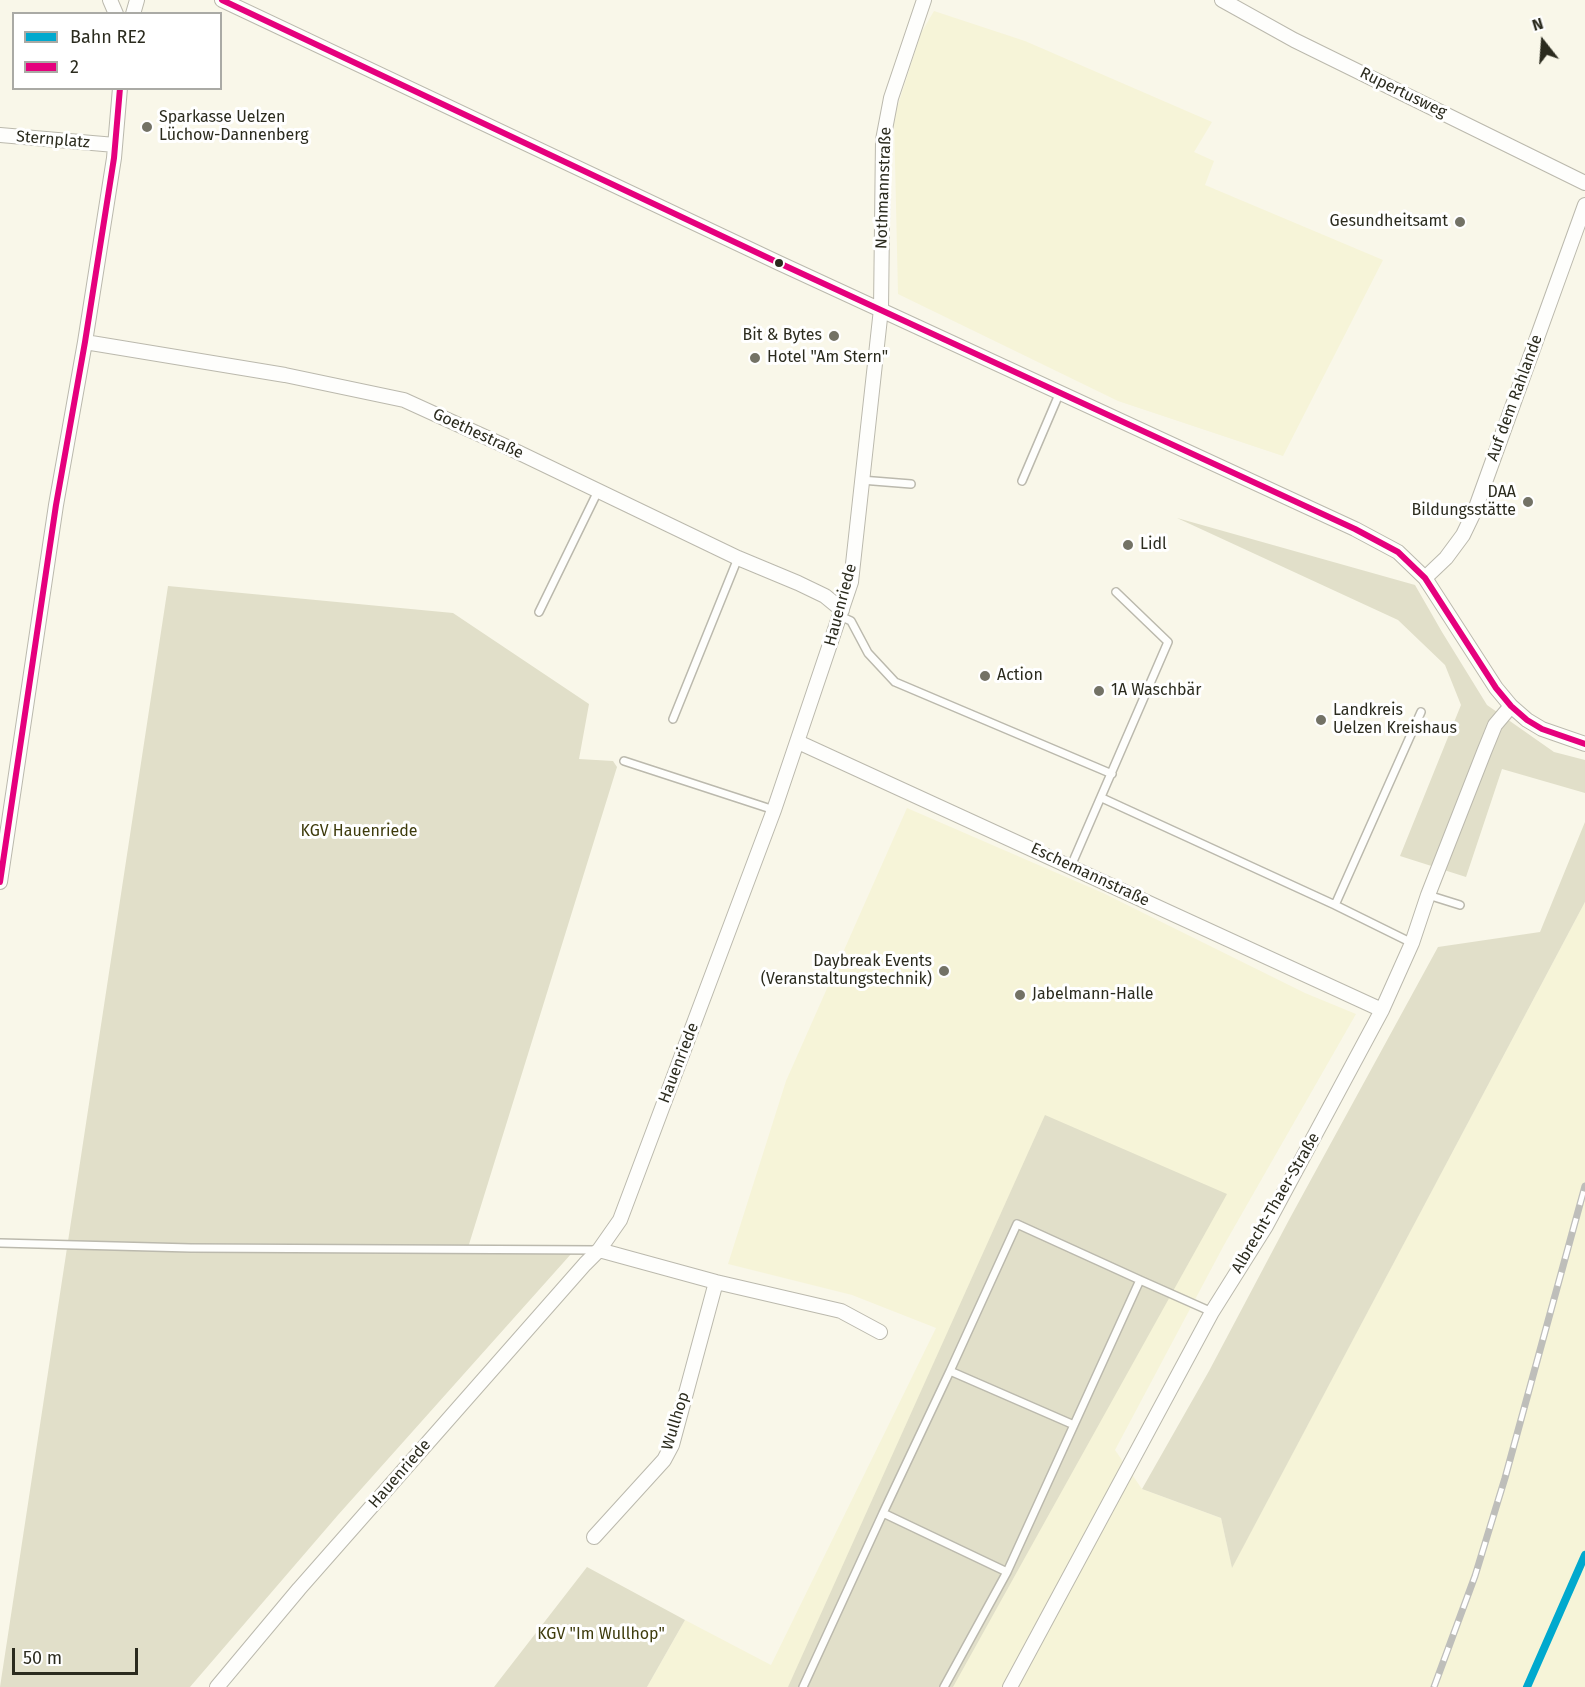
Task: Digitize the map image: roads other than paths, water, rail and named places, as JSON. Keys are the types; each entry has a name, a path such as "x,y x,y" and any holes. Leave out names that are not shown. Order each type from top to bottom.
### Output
{"street":[{"path":"222,0 1355,529 1398,552 1425,578 1496,688 1511,706 1542,729 1585,744"},
{"name":"Nothmannstraße","path":"880,309 883,140 891,98 924,0"},
{"name":"Rupertusweg","path":"1222,0 1294,40 1585,183"},
{"path":"0,882 56,506 85,342 115,145 120,90"},
{"name":"Sternplatz","path":"3,136 115,145"},
{"name":"Auf dem Rahlande","path":"1425,578 1446,558 1462,535 1475,510 1585,205"},
{"name":"Hauenriede","path":"217,1687 307,1580 599,1250 620,1220 774,810 851,582 880,309"},
{"name":"Goethestraße","path":"85,342 285,375 404,400 738,558 825,596 841,613"},
{"name":"Albrecht-Thaer-Straße","path":"1010,1687 1212,1312 1266,1226 1382,1010 1412,943 1428,895 1484,752 1496,725 1511,706"},
{"name":"Eschemannstraße","path":"798,742 1382,1010"},
{"path":"599,1250 716,1282 841,1311 880,1332"},
{"name":"Wullhop","path":"594,1537 664,1460 672,1445 716,1282"}],"lane":[{"path":"1022,481 1060,392"},
{"path":"861,480 911,484"},
{"path":"539,612 598,491"},
{"path":"673,719 738,558"},
{"path":"1071,866 1168,642 1116,592"},
{"path":"841,613 851,621 868,653 895,682 1112,774"},
{"path":"1335,905 1421,712"},
{"path":"624,761 774,810"},
{"path":"1102,798 1412,943"},
{"path":"1428,895 1460,904"},
{"path":"803,1687 1017,1224 1212,1312"},
{"path":"0,1243 202,1248 599,1250"},
{"path":"944,1687 1007,1572 1140,1280"},
{"path":"950,1371 1074,1425"},
{"path":"883,1513 1007,1572"}],"railway":[{"path":"1434,1687 1475,1576 1505,1478 1585,1186"}],"rail line":[{"name":"RE2","path":"1527,1687 1585,1555"}],"place":[{"name":"Sparkasse Uelzen Lüchow-Dannenberg","path":"147,127"},
{"name":"Gesundheitsamt","path":"1460,222"},
{"name":"Bit & Bytes","path":"834,336"},
{"name":"Hotel \"Am Stern\"","path":"755,358"},
{"name":"DAA Bildungsstätte","path":"1528,502"},
{"name":"Lidl","path":"1128,545"},
{"name":"Action","path":"985,676"},
{"name":"1A Waschbär","path":"1099,691"},
{"name":"Landkreis Uelzen Kreishaus","path":"1321,720"},
{"name":"Daybreak Events (Veranstaltungstechnik)","path":"944,971"},
{"name":"Jabelmann-Halle","path":"1020,995"}],"park label":[{"name":"KGV Hauenriede","path":"359,832"},
{"name":"KGV \"Im Wullhop\"","path":"601,1635"}]}
